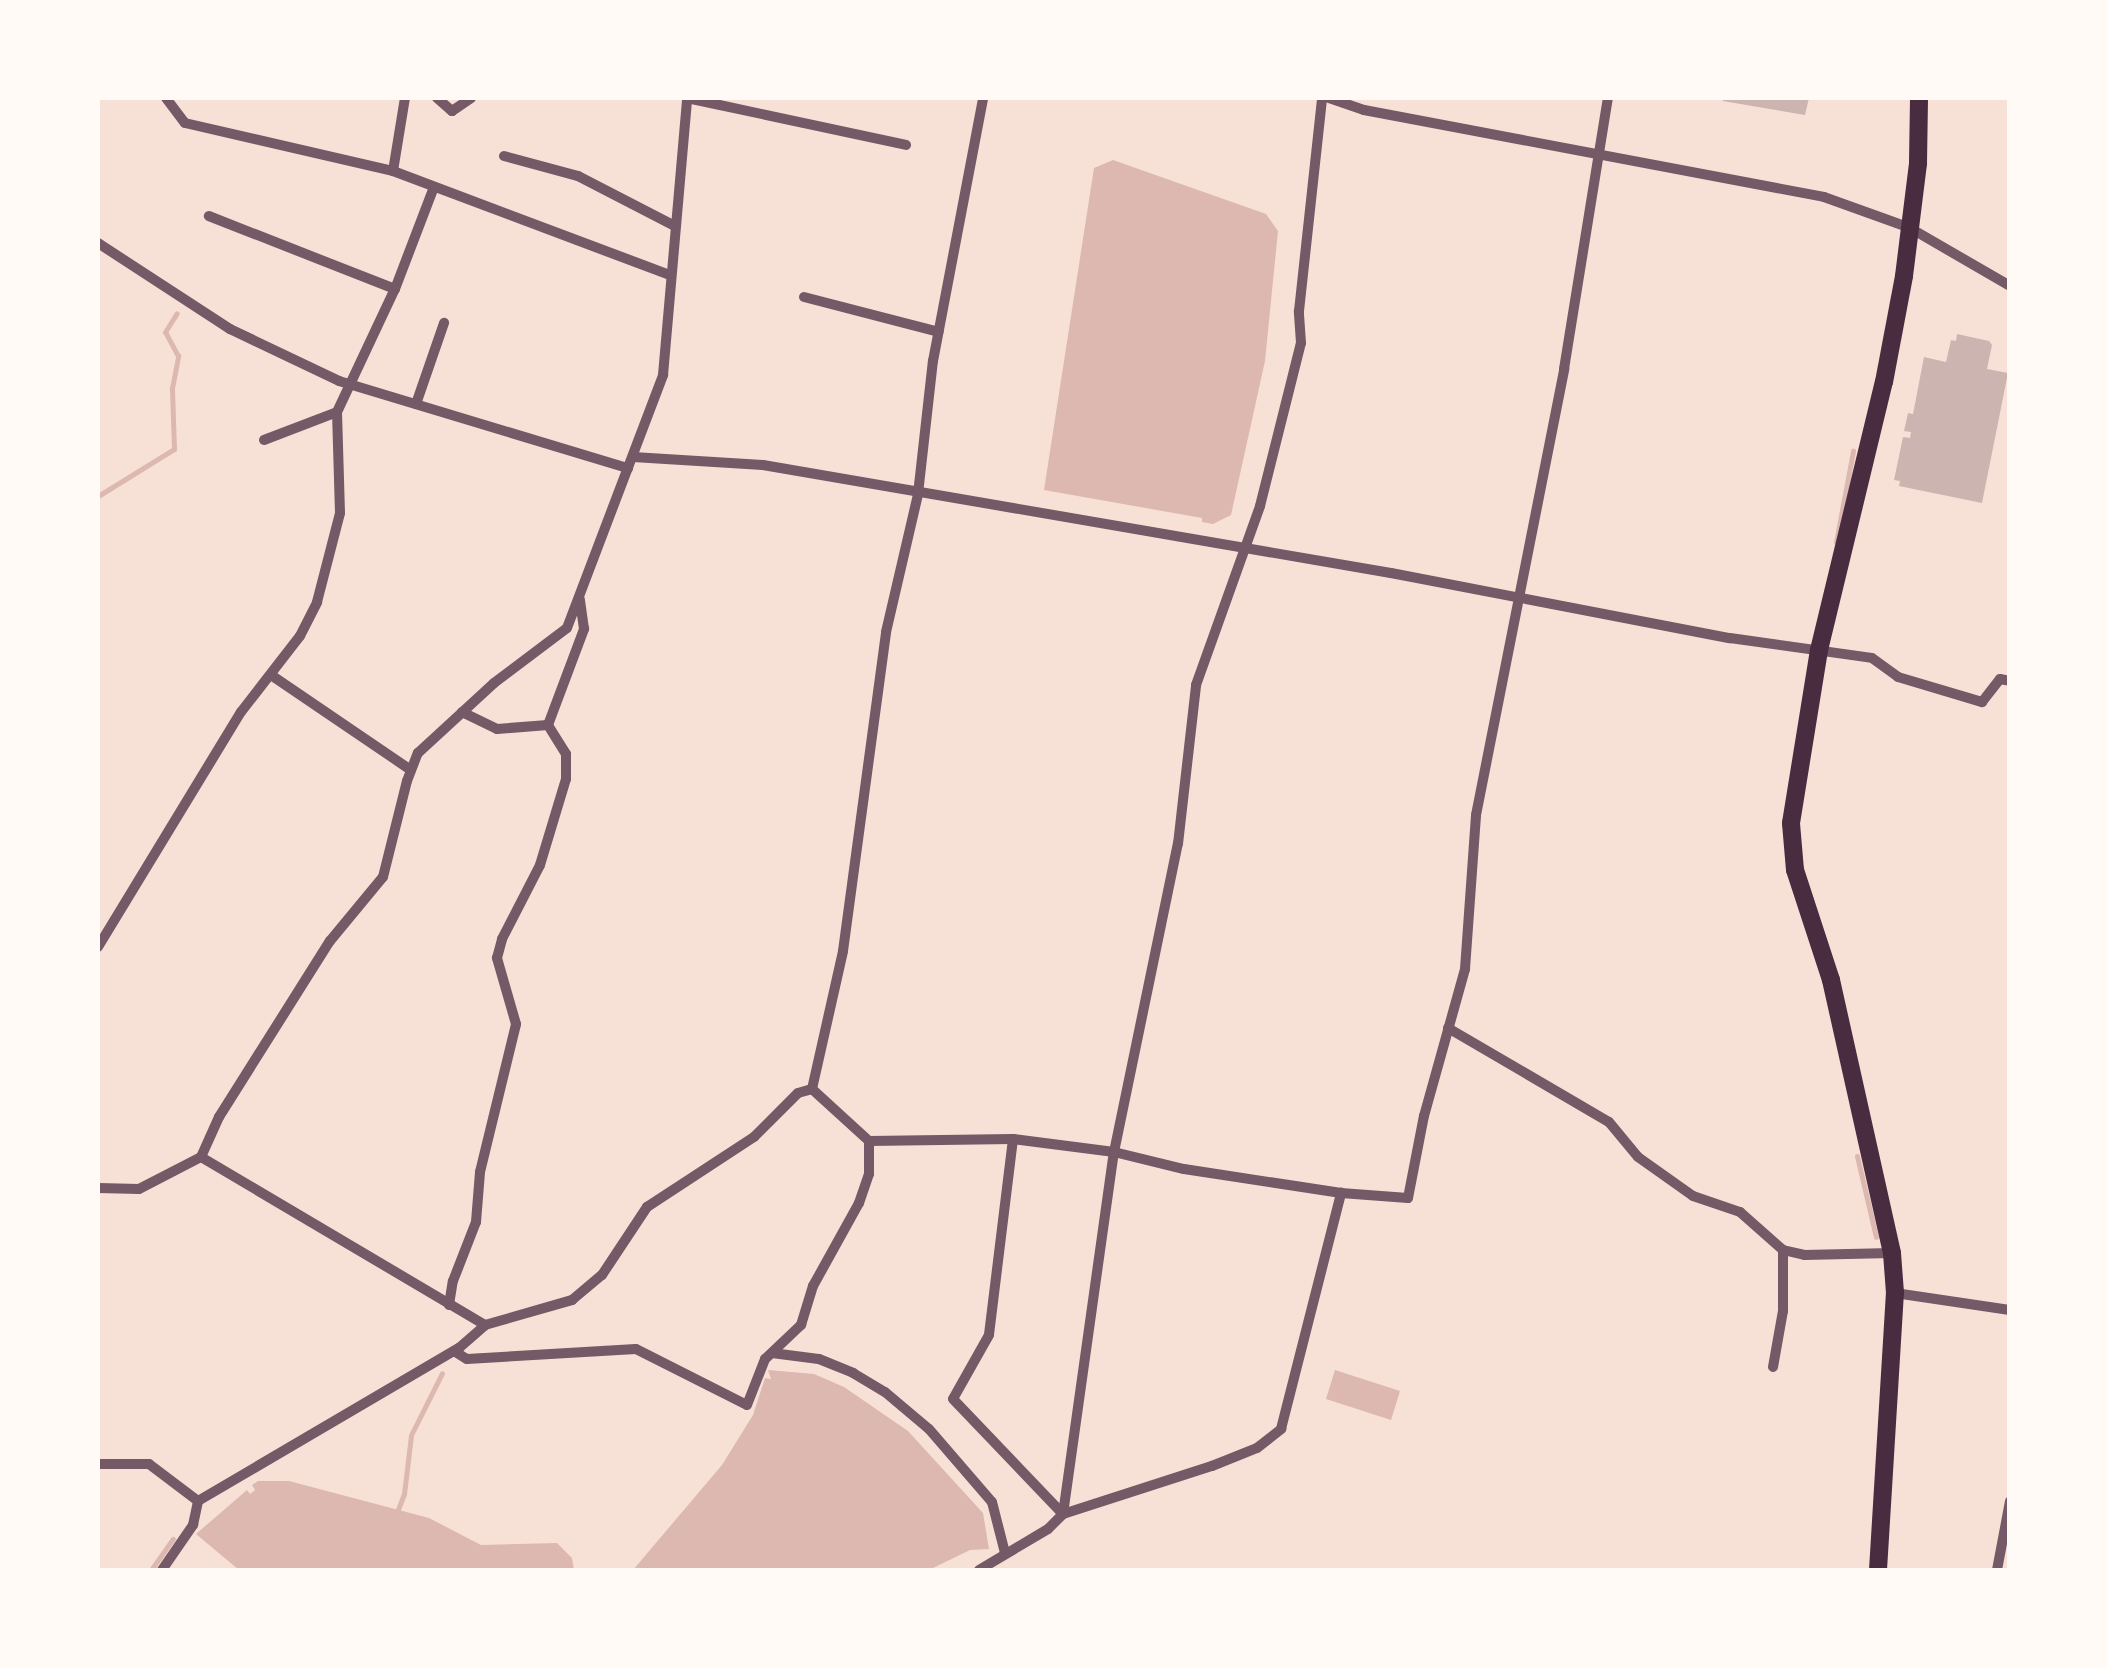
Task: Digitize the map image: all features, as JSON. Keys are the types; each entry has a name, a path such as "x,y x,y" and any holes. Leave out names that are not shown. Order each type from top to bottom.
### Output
{"main road":[{"path":"1878,1570 1895,1293 1892,1253 1831,980 1795,870 1791,822 1820,650 1884,382 1910,228 1919,98"}],"street":[{"path":"166,98 185,124 393,171 670,275"},
{"path":"393,171 405,98"},
{"path":"437,98 452,111 471,98"},
{"path":"98,1188 138,1189 201,1157 219,1116 330,940 383,877 418,754 462,712 567,628 663,376 687,98 906,145"},
{"path":"812,1088 843,951 886,632 918,494 939,332 983,98"},
{"path":"1063,1514 1114,1152 1178,844 1196,684 1217,617 1247,550 1301,343 1299,311 1325,98 1364,110 1824,196 1910,228 2010,286"},
{"path":"812,1088 869,1142 1013,1139 1114,1152 1184,1169 1341,1193 1408,1198 1465,969 1476,816 1521,598 1608,98"},
{"path":"504,156 578,176 676,226"},
{"path":"98,947 241,712 300,636 329,562 340,514 337,412 395,290 434,187"},
{"path":"209,216 395,290"},
{"path":"98,244 230,328 352,384 631,462 763,465 1730,638 1872,658 1898,677 1982,702 2000,680 2010,681"},
{"path":"804,297 939,332"},
{"path":"416,404 444,323"},
{"path":"264,440 337,412"},
{"path":"548,724 584,629 580,598"},
{"path":"271,675 412,770"},
{"path":"462,712 497,729 548,724"},
{"path":"449,1305 453,1281 476,1222 480,1172 516,1024 497,958 502,939 540,865 566,779 566,754 548,724"},
{"path":"1448,1028 1608,1122 1638,1157 1693,1196 1740,1212 1783,1250 1820,1256 1892,1253"},
{"path":"198,1501 454,1351 485,1326 572,1300 602,1275 647,1207 754,1137 798,1093 812,1088"},
{"path":"1013,1139 989,1334 952,1398 1063,1514"},
{"path":"454,1351 467,1359 636,1349 747,1405 772,1353 802,1324 813,1286 859,1202 869,1174 869,1142"},
{"path":"201,1157 485,1326"},
{"path":"979,1570 1048,1529 1063,1514 1212,1466 1257,1448 1280,1429 1341,1193"},
{"path":"1774,1367 1783,1311 1783,1250"},
{"path":"1895,1293 2010,1310"},
{"path":"772,1353 819,1359 853,1372 885,1392 929,1429 992,1502 1005,1553"},
{"path":"98,1464 149,1464 198,1501"},
{"path":"162,1570 194,1526 198,1501"},
{"path":"1997,1570 2010,1501"}],"shaded area":[{"path":"1113,160 1266,214 1278,231 1265,361 1231,515 1213,524 1202,522 1202,518 1044,490 1094,168"},
{"path":"768,1370 814,1374 844,1387 908,1431 983,1513 989,1549 970,1550 929,1570 633,1570 722,1465 753,1415 765,1378 771,1379"},
{"path":"1335,1370 1400,1391 1391,1420 1326,1399"},
{"path":"258,1481 289,1481 429,1518 481,1545 557,1543 572,1558 574,1570 239,1570 196,1534 247,1490 250,1494 255,1490 252,1485"}],"building":[{"path":"1723,98 1809,98 1805,115"},
{"path":"1957,334 1989,341 1992,345 1987,369 2008,373 1982,503 1899,486 1900,481 1894,480 1903,437 1910,438 1911,432 1904,431 1908,413 1913,414 1924,357 1946,362 1951,340 1956,341"}],"waterway":[{"path":"98,496 174,449 172,388 178,356 165,332 177,313"},
{"path":"1836,542 1853,451"},
{"path":"1857,1156 1876,1237"},
{"path":"397,1512 404,1494 411,1435 442,1373"},
{"path":"151,1570 173,1539"}]}
